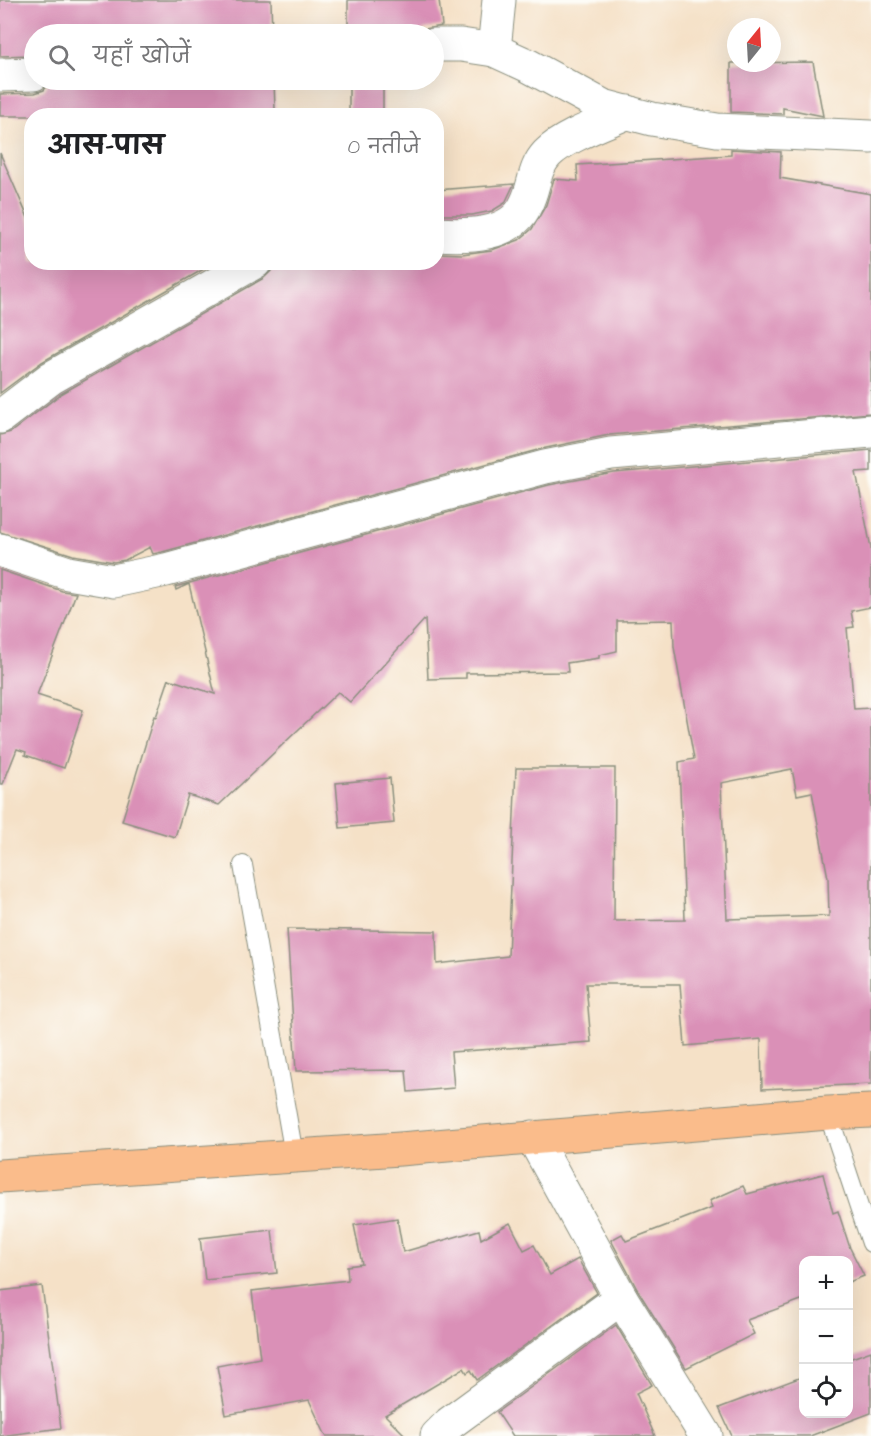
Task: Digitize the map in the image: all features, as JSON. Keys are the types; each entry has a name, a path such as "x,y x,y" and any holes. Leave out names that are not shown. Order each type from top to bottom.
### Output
{"highway":[{"path":"0,1176 400,1149 828,1113 871,1112"}],"street":[{"path":"494,50 499,0"},
{"path":"444,45 494,50 603,106 652,119 717,130 871,137"},
{"path":"0,75 24,74"},
{"path":"444,235 466,236 488,233 510,223 526,206 536,167 548,153 564,141 628,112"},
{"path":"0,417 51,378 241,270"},
{"path":"0,550 68,573 114,581 166,570 556,465 611,454 871,431"},
{"path":"533,1137 621,1298 706,1436"},
{"path":"437,1436 450,1423 621,1298"}],"lane":[{"path":"243,865 294,1155"},
{"path":"828,1113 871,1243"}],"building":[{"path":"0,0 271,0 272,24 24,24 24,55 0,56"},
{"path":"348,0 439,0 442,24 348,24"},
{"path":"781,62 813,62 823,116 783,108 783,114 731,112 731,72 781,72"},
{"path":"44,90 274,90 275,108 24,108 24,116 0,116 0,94 35,93"},
{"path":"349,90 383,90 383,108 349,108"},
{"path":"731,149 781,152 780,178 871,194 871,413 609,435 541,449 162,552 153,554 150,547 125,560 114,562 73,555 0,532 0,435 11,432 61,394 264,278 271,270 444,270 444,253 462,254 492,250 519,240 532,229 546,205 554,179 578,181 577,165 731,155"},
{"path":"0,153 24,208 24,270 202,270 42,362 0,393"},
{"path":"514,184 505,203 492,211 472,215 444,215 444,189"},
{"path":"871,450 871,471 856,472 871,548 871,607 851,611 854,627 847,628 854,709 871,708 871,1084 762,1089 761,1039 685,1046 680,984 586,984 591,1042 451,1052 454,1088 408,1092 406,1070 296,1071 287,929 436,931 437,964 508,956 516,768 615,768 614,921 685,920 679,762 694,759 674,647 673,620 617,621 617,651 599,655 599,658 567,663 568,672 466,673 466,678 428,679 425,619 350,702 338,692 219,805 188,795 175,837 122,821 154,716 156,717 169,679 215,694 189,584 176,590 175,587 549,485 614,473","holes":["792,769 797,795 812,792 828,878 829,916 727,919 721,783"]},
{"path":"0,570 62,591 76,593 37,695 83,710 64,768 25,755 26,752 17,749 3,784 0,784"},
{"path":"390,778 394,823 340,828 336,783"},
{"path":"823,1174 833,1213 838,1211 850,1248 864,1276 853,1280 853,1256 799,1256 799,1301 747,1320 754,1334 686,1368 637,1289 611,1240 622,1234 626,1241 712,1208 709,1201 743,1186 747,1194"},
{"path":"397,1218 403,1252 479,1230 481,1239 510,1223 524,1250 534,1245 550,1275 578,1259 597,1293 477,1380 471,1370 467,1373 464,1368 385,1415 406,1436 326,1436 309,1400 226,1415 217,1366 260,1358 252,1291 348,1280 347,1266 362,1264 354,1225"},
{"path":"272,1230 277,1273 205,1280 200,1238"},
{"path":"42,1286 61,1428 0,1436 0,1291"},
{"path":"616,1325 652,1385 636,1393 655,1436 513,1436 497,1412"},
{"path":"871,1351 871,1413 810,1436 732,1436 719,1408 799,1378 799,1418 853,1418 853,1358"}]}
